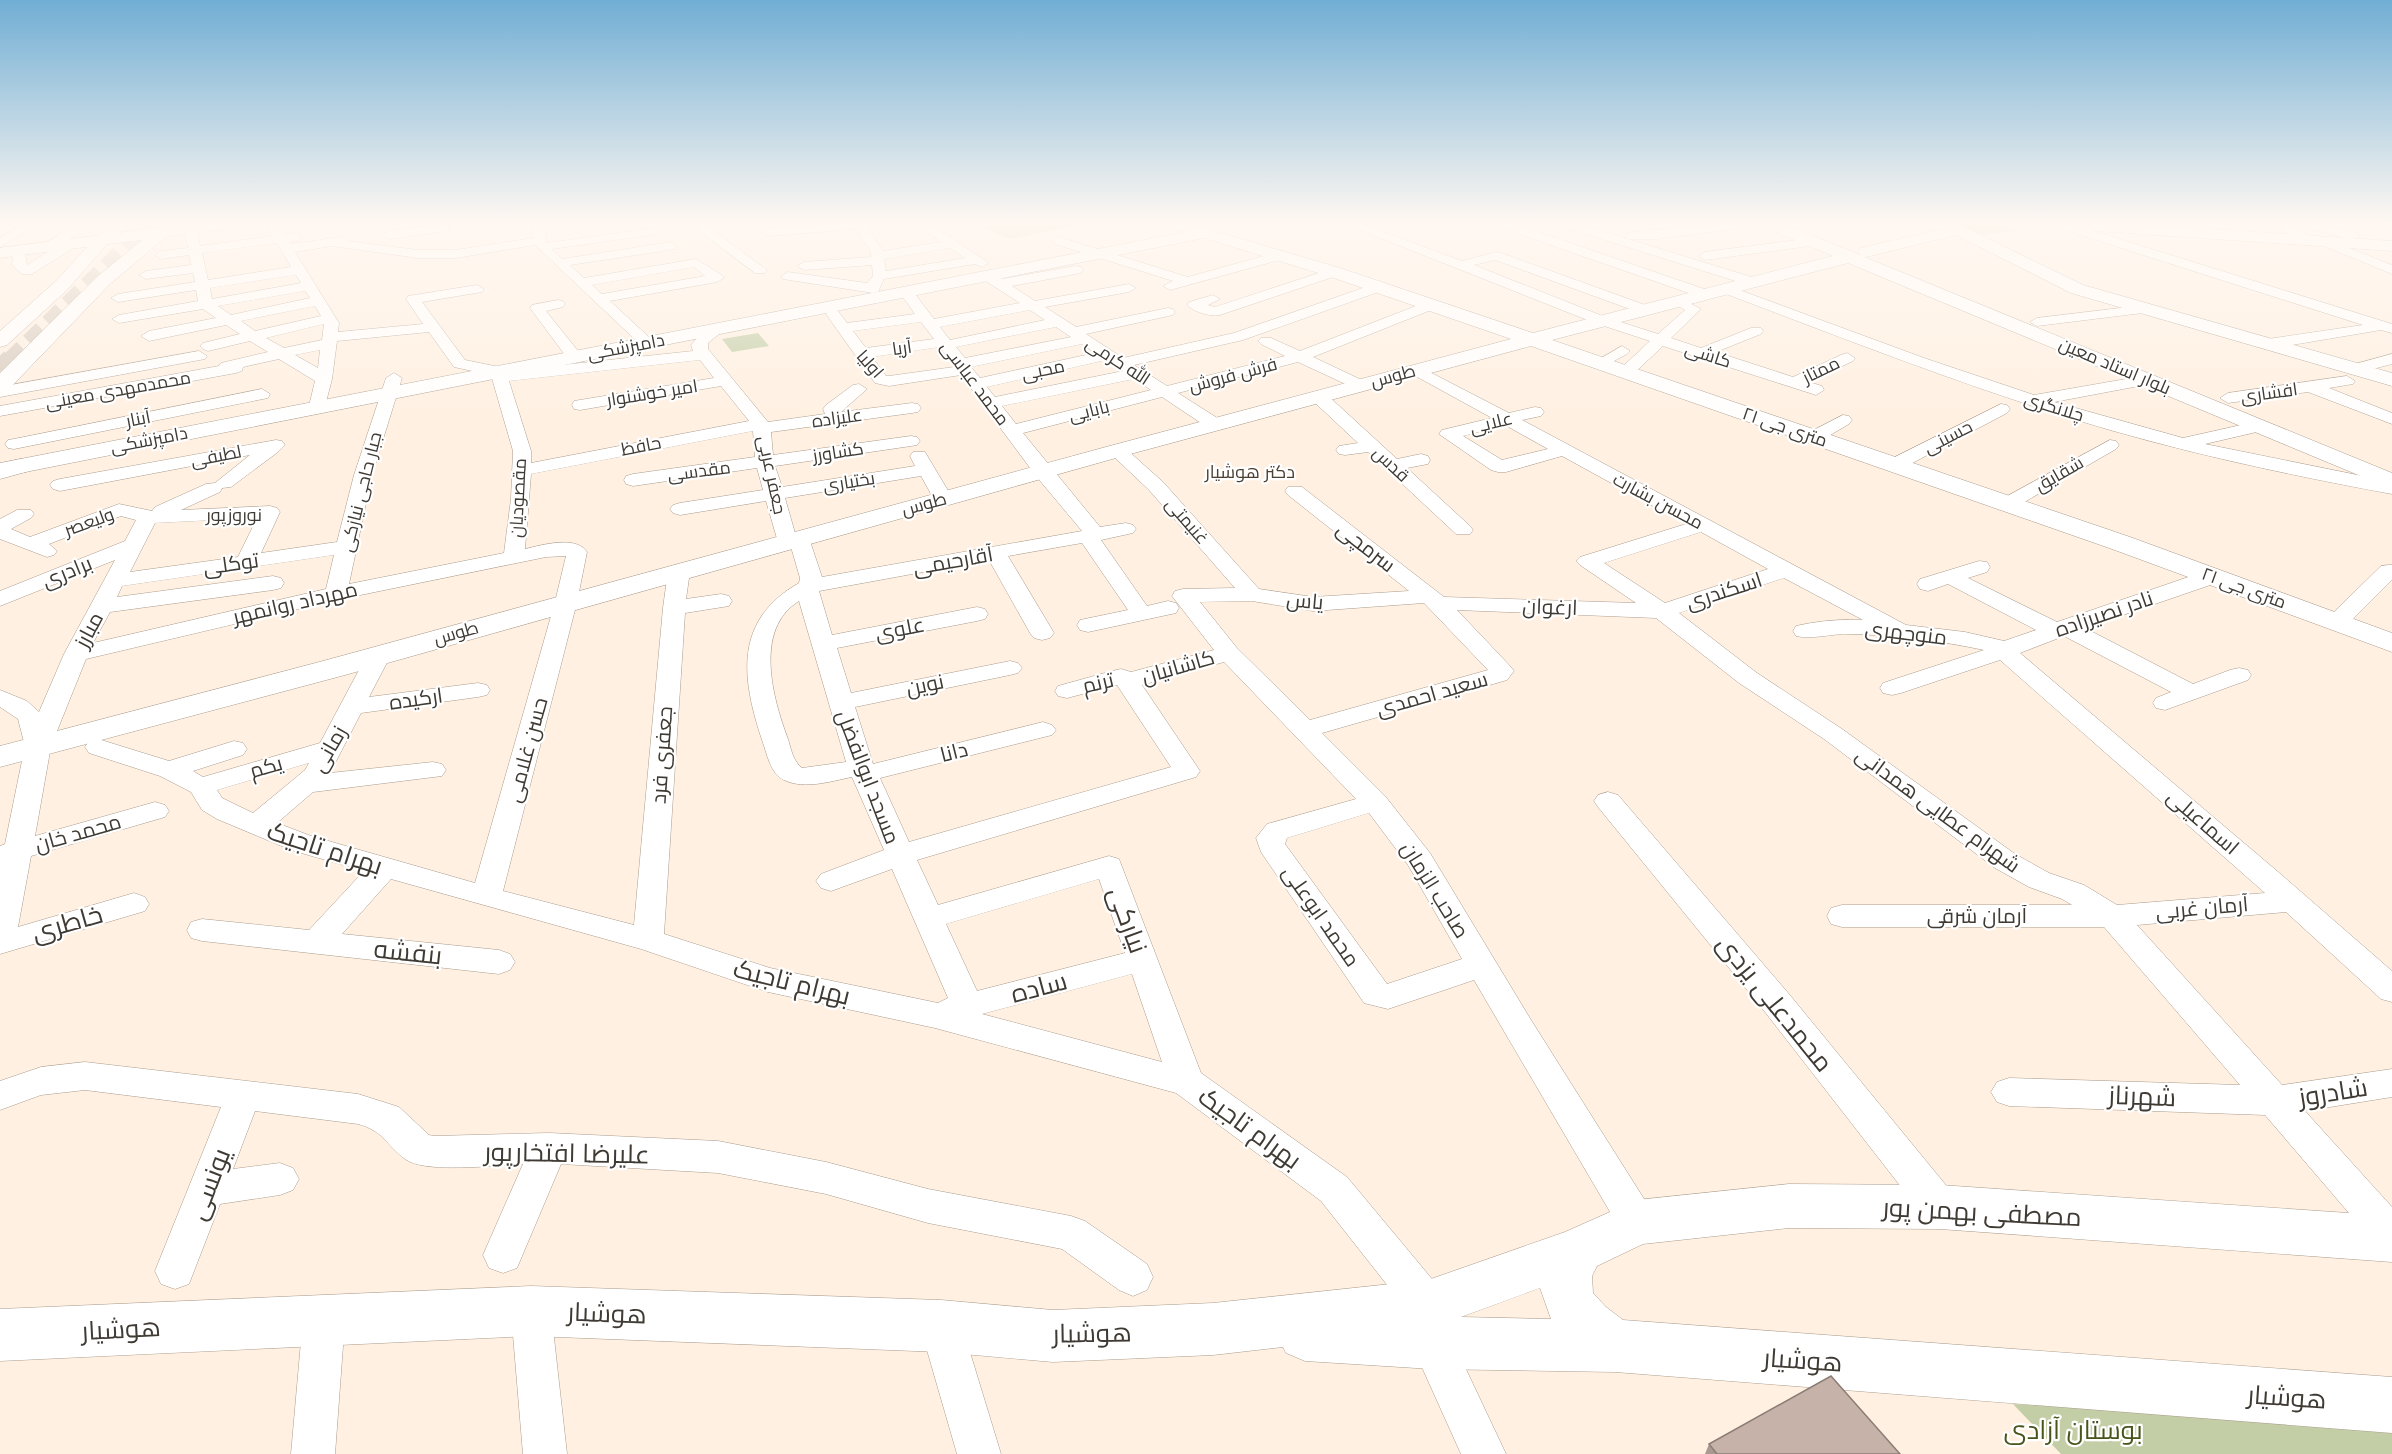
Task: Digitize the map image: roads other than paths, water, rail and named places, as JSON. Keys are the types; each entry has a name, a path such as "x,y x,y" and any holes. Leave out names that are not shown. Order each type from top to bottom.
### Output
{"main road":[{"path":"0,341 54,292"},
{"path":"0,385 92,292"},
{"name":"دامپزشکی","path":"9,463 65,470 155,439 317,406 392,385 499,374 564,337 647,343 830,312 897,292"},
{"name":"۲۱ متری جی","path":"1393,292 1532,339 1616,362 1814,437 2392,643"},
{"name":"طوس","path":"0,757 1360,385 1600,320 1715,292"},
{"name":"بلوار استاد معین","path":"1936,292 2392,482"},
{"name":"بلوار استاد معین","path":"1962,292 2392,465"},
{"path":"2087,292 2268,344 2350,375 2392,380"},
{"path":"1956,300 1953,296 1962,295 1982,300"},
{"name":"مصطفی بهمن پور","path":"1430,1324 1636,1222 1790,1206 1940,1207 2392,1237"},
{"path":"1579,1250 1566,1275 1569,1303 1589,1329 1615,1346"},
{"name":"هوشیار","path":"0,1335 531,1311 941,1326 1053,1336 1213,1329 1430,1324 1615,1346 2392,1405"}],"street":[{"path":"118,298 158,292"},
{"path":"203,292 206,304 252,336 324,379"},
{"path":"119,319 276,292"},
{"path":"313,292 332,323 324,379 317,406"},
{"path":"464,292 413,299 460,364 499,374 704,355 699,345 717,330"},
{"path":"591,292 647,343"},
{"path":"599,299 639,292"},
{"name":"اولیا","path":"806,292 830,312 878,378 889,381 963,367"},
{"name":"اولیا","path":"881,292 888,293"},
{"name":"الله کرمی","path":"1014,292 1216,425"},
{"path":"843,328 927,320 1108,292"},
{"path":"1254,292 1265,296"},
{"path":"1214,306 1277,292"},
{"name":"محبی","path":"976,384 1238,337 1365,292"},
{"name":"کاشی","path":"1528,292 1600,320 1816,390"},
{"path":"1595,292 1643,309"},
{"path":"1700,292 1706,294"},
{"name":"چلانگری","path":"1733,292 1887,351 2182,449 2392,488"},
{"path":"2292,292 2388,321"},
{"name":"محمد عباسی","path":"888,293 927,320 1092,536 1141,613"},
{"path":"149,336 318,301"},
{"path":"1616,362 1661,340 1694,309 1678,301"},
{"path":"558,304 532,305 564,337"},
{"name":"فرش فروش","path":"1167,392 1300,357 1431,305"},
{"path":"2037,322 2146,309"},
{"path":"963,367 1168,312"},
{"path":"0,392 204,351 252,336 329,319"},
{"path":"2268,344 2388,321"},
{"name":"آریا","path":"860,354 945,344 1058,322"},
{"name":"محمدمهدی معینی","path":"0,411 231,367 329,340 434,327"},
{"path":"1701,353 1756,331"},
{"path":"1266,341 1360,385"},
{"name":"جعفر عربی","path":"704,355 761,426 765,463 773,494 794,540"},
{"name":"ممتاز","path":"1794,383 1847,358"},
{"name":"افشاری","path":"2228,399 2310,387 2392,359"},
{"path":"231,367 250,379 262,394 263,417"},
{"name":"محسن بشارت","path":"1416,370 1900,632"},
{"path":"991,403 1137,373"},
{"name":"مقصودیان","path":"499,374 518,434 522,470 514,557"},
{"path":"2033,401 2149,380"},
{"name":"امیر خوشنوار","path":"580,405 724,381"},
{"name":"جبار حاجی نیازکی","path":"336,593 363,475 392,385"},
{"name":"افشاری","path":"2310,387 2390,424"},
{"path":"838,418 833,414 832,409 859,389"},
{"name":"بابایی","path":"1011,430 1167,392"},
{"name":"آبنار","path":"9,463 262,394"},
{"name":"قدس","path":"1319,397 1463,530"},
{"name":"علیزاده","path":"761,426 904,409 911,441"},
{"name":"حسینی","path":"1894,465 2001,409"},
{"name":"علایی","path":"1535,412 1448,434 1498,466 1506,466 1563,450"},
{"path":"1814,437 1843,420"},
{"name":"حافظ","path":"522,470 761,426"},
{"path":"2182,449 2259,426"},
{"name":"لطیفی","path":"65,470 155,468 280,437 219,485 148,517"},
{"path":"155,439 155,468"},
{"path":"911,441 943,499"},
{"name":"کشاورز","path":"765,463 911,441"},
{"name":"شقایق","path":"2007,504 2110,445"},
{"path":"1345,450 1372,446"},
{"name":"غنیمتی","path":"1118,451 1156,486 1252,594"},
{"path":"1392,465 1421,460"},
{"name":"مقدسی","path":"633,480 765,463"},
{"name":"بختیاری","path":"680,509 926,470"},
{"name":"سرمچی","path":"1295,491 1433,599"},
{"name":"ولیعصر","path":"0,532 39,548 119,510 148,517"},
{"name":"نوروزپور","path":"148,517 270,512 246,562"},
{"path":"0,527 24,514"},
{"name":"مبارز","path":"38,746 76,654 148,517"},
{"name":"شهرام عطایی همدانی","path":"1703,525 1587,561 1662,611 1748,678 1833,734 2005,861 2039,880 2073,892 2112,916 2392,1237"},
{"name":"آقارحیمی","path":"863,770 796,776 785,767 765,715 759,659 767,621 783,600 809,586 1126,529"},
{"name":"مسجد ابوالفضل","path":"794,540 811,578 808,593 840,703 863,770 968,1006"},
{"name":"برادری","path":"0,599 133,545"},
{"name":"توکلی","path":"114,581 347,547"},
{"name":"مهرداد روانمهر","path":"76,654 336,593 560,549 577,552 566,602"},
{"path":"996,553 1042,633"},
{"path":"1928,584 1979,567"},
{"name":"اسکندری","path":"1662,611 1786,570"},
{"name":"جعفری فرد","path":"648,940 674,608 679,571"},
{"path":"2337,622 2389,571"},
{"path":"1950,577 2192,693"},
{"name":"نادر نصیرزاده","path":"1892,688 2009,654 2061,629 2211,577"},
{"path":"101,606 273,583"},
{"name":"یاس","path":"1088,625 1141,613 1175,602 1252,594 1313,604 1433,599"},
{"name":"ارغوان","path":"1433,599 1662,611"},
{"name":"سعید احمدی","path":"1304,730 1502,674 1502,671 1433,599"},
{"path":"674,608 721,601"},
{"name":"حسن غلامی","path":"486,897 566,602"},
{"name":"صاحب الزمان","path":"1175,602 1229,652 1375,802 1420,860 1636,1222"},
{"name":"علوی","path":"822,644 977,614"},
{"name":"منوچهری","path":"1804,631 1833,626 1900,632 1983,642 2009,654"},
{"name":"کاشانیان","path":"1127,681 1229,652"},
{"name":"اسماعیلی","path":"2009,654 2392,990"},
{"name":"زمانی","path":"257,825 307,784 322,767 379,655"},
{"name":"نوین","path":"840,703 1010,668"},
{"path":"2165,703 2239,675"},
{"name":"ترنم","path":"1067,691 1121,676 1127,681"},
{"path":"831,881 899,855 1187,771 1127,681"},
{"name":"ارکیده","path":"353,707 478,690"},
{"path":"0,697 25,710 33,721 38,746 9,853 0,942"},
{"name":"دانا","path":"863,770 1043,730"},
{"name":"بهرام تاجیک","path":"98,747 169,770 201,786 212,804 227,813 301,843 486,897 648,940 768,980 935,1015 1187,1082 1334,1189 1430,1324 1484,1454"},
{"name":"یکم","path":"201,786 331,748"},
{"path":"169,770 234,749"},
{"path":"307,784 433,770"},
{"name":"محمدعلی یزدی","path":"1608,801 1776,1003 1940,1207"},
{"name":"محمد ابوعلی","path":"1375,802 1277,831 1270,838 1271,845 1376,994 1388,997 1481,965"},
{"name":"محمد خان","path":"9,853 155,811"},
{"name":"نیارکی","path":"928,918 1109,866 1187,1082"},
{"path":"317,942 384,868"},
{"name":"آرمان غربی","path":"2112,916 2292,901"},
{"name":"خاطری","path":"0,942 134,904"},
{"name":"آرمان شرقی","path":"1842,916 2112,916"},
{"name":"بنفشه","path":"202,930 499,962"},
{"name":"ساده","path":"935,1015 1143,960"},
{"name":"علیرضا افتخارپور","path":"0,1096 41,1080 59,1076 85,1076 358,1109 386,1117 419,1149 434,1152 549,1149 718,1157 826,1178 928,1206 1071,1233 1132,1277"},
{"name":"شادروز","path":"2274,1101 2392,1083"},
{"name":"شهرناز","path":"2009,1092 2274,1101"},
{"name":"یونسی","path":"175,1271 243,1096"},
{"path":"503,1255 549,1149"},
{"path":"208,1189 280,1179"},
{"path":"531,1311 545,1454"},
{"path":"313,1454 324,1319"},
{"path":"941,1326 979,1454"}],"tunnel":[{"path":"10,361 81,292"},
{"path":"0,371 12,360"}],"district":[{"name":"دکتر هوشیار","path":"1250,472"}],"park label":[{"name":"بوستان آزادی","path":"2073,1430"}]}
